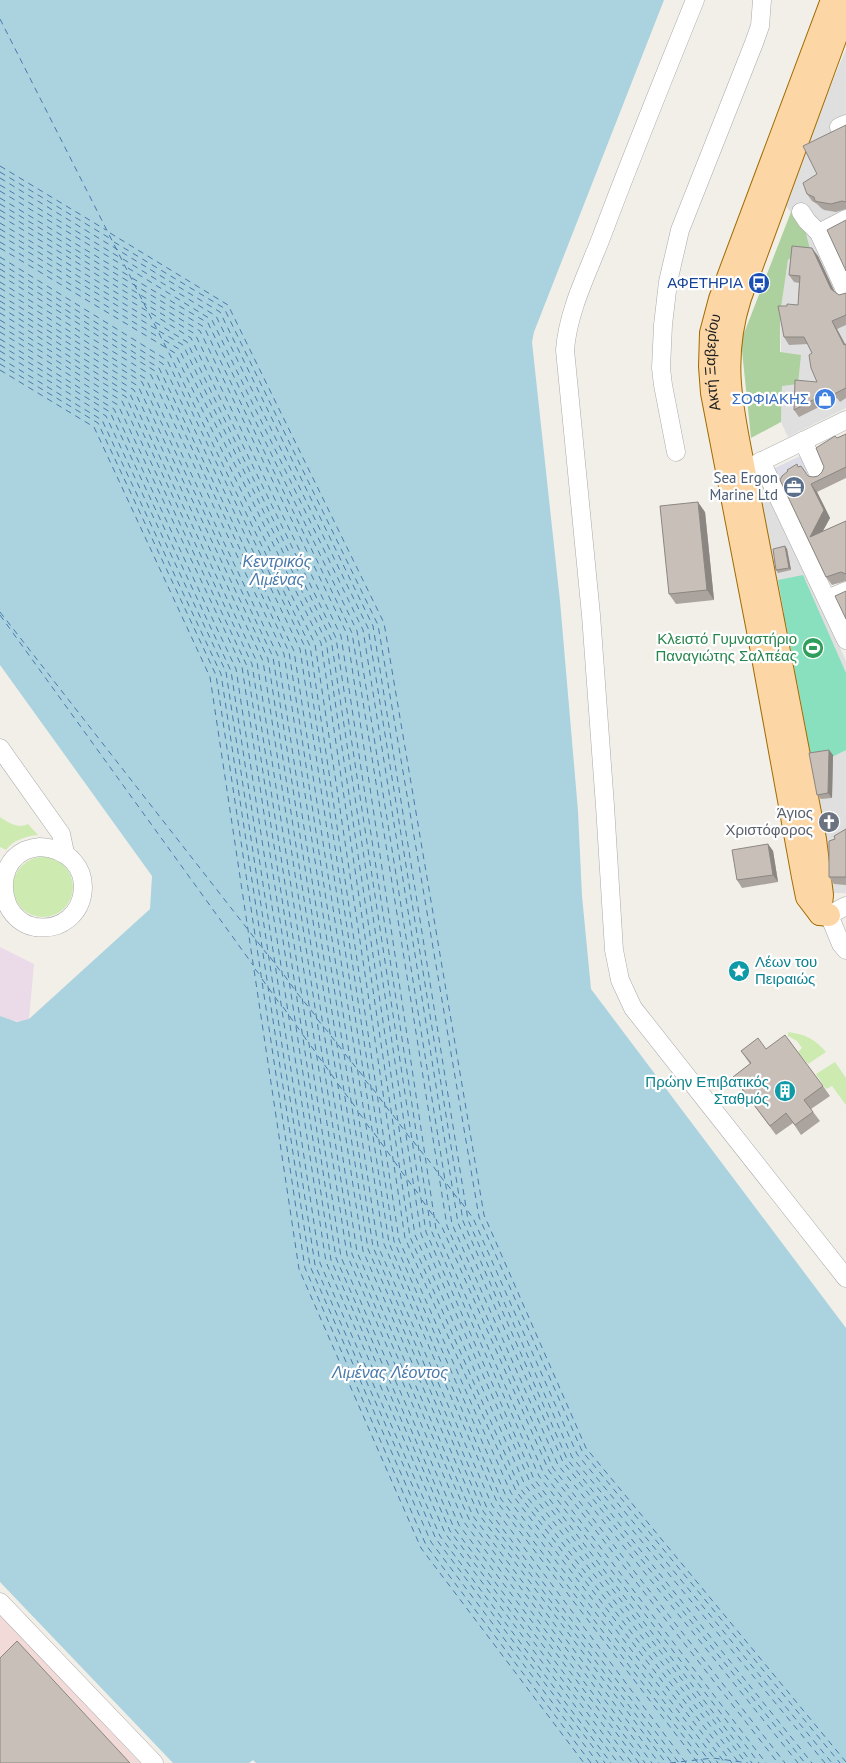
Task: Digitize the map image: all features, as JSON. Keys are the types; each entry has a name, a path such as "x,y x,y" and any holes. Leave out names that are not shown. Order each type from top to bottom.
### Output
{"main road":[{"name":"Ακτή Ξαβερίου","path":"744,469 712,393 710,350 714,317 745,229 832,0"},
{"name":"Ακτή Ξαβερίου","path":"832,912 822,895 815,839 744,469 729,382 729,349 734,316 846,9"}],"street":[{"path":"695,0 619,190 572,315 565,350 590,616 614,950 620,980 633,1008 846,1278"},
{"path":"676,452 661,368 662,325 668,282 680,230 760,26 762,0"},
{"path":"801,212 819,233 846,292"},
{"path":"819,233 846,219"},
{"path":"846,420 744,469 827,599 846,640"},
{"path":"805,440 822,473"},
{"path":"827,599 846,591"},
{"path":"0,748 61,834 65,853"},
{"path":"0,918 27,929 44,928 67,920 76,911 82,897 83,885 80,873 74,862 65,853 52,848 39,847 6,858 1,879 2,898 16,918 30,926 44,928"},
{"path":"832,912 834,930 846,950"},
{"path":"0,1602 154,1763"}],"shaded area":[{"path":"846,49 846,408 788,437 781,422 780,315 788,260 797,252 805,230 786,206 802,154"},
{"path":"846,434 819,467 804,475 782,494 773,469"},
{"path":"764,475 846,661 846,893 831,893 754,481"},
{"path":"0,947 34,964 29,1019 23,1022 0,1016"},
{"path":"0,1614 4,1618 140,1763 0,1763"}],"green space":[{"path":"791,212 805,230 811,253 797,252 788,260 780,315 780,352 801,355 798,384 782,386 781,422 751,438 741,341"},
{"name":"Κλειστό Γυμναστήριο Παναγιώτης Σαλπέας","path":"803,575 846,673 846,750 832,757 831,755 811,758 797,681 795,681 793,672 795,671 786,624 784,624 782,613 784,613 778,580"},
{"path":"0,817 17,826 28,824 38,835 21,839 6,850 0,847"},
{"path":"43,857 60,862 68,870 73,887 68,904 60,912 43,917 26,912 18,904 13,887 18,870 26,862"},
{"path":"788,1032 809,1038 826,1052 808,1064 798,1052 802,1048 797,1041 788,1036"},
{"path":"835,1062 846,1078 846,1105 832,1086 826,1089 816,1074"}],"water":[{"path":"0,0 664,0 534,332 532,342 560,601 578,811 582,896 591,989 846,1328 846,1763 256,1763 253,1760 249,1763 173,1763 0,1582 0,1016 17,1022 29,1019 150,909 152,876 0,665"}],"building":[{"path":"846,125 846,202 842,201 831,204 815,201 814,197 807,194 803,183 817,174 803,146"},
{"path":"846,220 846,271 827,230"},
{"path":"792,246 812,248 831,289 839,295 846,293 846,315 832,321 844,345 846,344 846,388 834,394 832,390 794,410 795,380 817,382 811,368 809,355 812,353 804,337 784,337 778,306 787,306 787,304 798,305 800,276 789,275"},
{"path":"846,434 846,467 811,484 824,510 810,537 846,521 846,574 841,572 826,577 780,480 787,470 797,464 798,467 801,466 808,476 818,476 824,467 816,448 835,436 837,438"},
{"path":"698,502 707,590 669,594 660,506"},
{"path":"785,546 789,568 776,570 773,549"},
{"path":"846,591 846,619 835,596"},
{"path":"829,750 828,793 817,795 809,753"},
{"path":"846,829 846,877 829,877 829,841 835,839 834,836"},
{"path":"768,844 773,875 737,880 732,850"},
{"name":"Πρώην Επιβατικός Σταθμός","path":"785,1035 823,1086 804,1100 813,1112 795,1125 786,1113 770,1126 733,1077 751,1063 741,1051 758,1038 766,1049"},
{"path":"17,1641 130,1763 0,1763 0,1658"}],"ferry route":[{"path":"0,19 171,357 310,646 399,1240 511,1493 718,1763"},
{"path":"0,166 106,230"},
{"path":"0,172 111,239"},
{"path":"0,178 220,312 373,626 468,1220 572,1457 825,1763"},
{"path":"0,185 119,257"},
{"path":"0,191 124,266"},
{"path":"0,198 129,276"},
{"path":"0,204 204,327 352,633 447,1226 553,1468 785,1763"},
{"path":"0,210 200,331 347,634 436,1229 544,1474 766,1763"},
{"path":"0,216 195,334 341,636 431,1230 539,1476 759,1763"},
{"path":"0,223 147,311"},
{"path":"0,229 151,320"},
{"path":"110,233 228,305 384,623 484,1215 586,1448 846,1762"},
{"path":"0,235 156,329"},
{"path":"0,242 160,338"},
{"path":"114,242 224,308 378,625 479,1217 582,1451 840,1763"},
{"path":"0,248 175,353 315,644 405,1238 516,1491 725,1763"},
{"path":"0,257 167,360 305,647 394,1241 506,1496 711,1763"},
{"path":"123,259 216,316 368,628 463,1221 567,1459 812,1763"},
{"path":"0,263 163,364 300,649 389,1243 501,1499 704,1763"},
{"path":"128,268 212,320 363,630 458,1223 563,1462 805,1763"},
{"path":"0,269 159,368 294,651 384,1244 497,1502 698,1763"},
{"path":"0,275 155,371 289,652 378,1246 492,1505 686,1763"},
{"path":"132,278 208,323 357,631 452,1224 558,1465 798,1763"},
{"path":"0,282 151,375 284,654 373,1247 487,1508 679,1763"},
{"path":"0,288 146,379 278,656 368,1249 483,1511 672,1763"},
{"path":"0,295 142,382 273,657 363,1251 478,1513 666,1763"},
{"path":"0,301 138,386 268,659 357,1252 473,1516 659,1763"},
{"path":"0,307 134,390 263,661 352,1254 469,1519 652,1763"},
{"path":"0,313 130,394 257,662 347,1255 464,1522 645,1763"},
{"path":"151,313 191,338 336,638 426,1232 534,1479 752,1763"},
{"path":"0,320 126,397 252,664 341,1257 459,1525 639,1763"},
{"path":"155,322 187,342 331,639 421,1234 530,1482 746,1763"},
{"path":"0,326 122,401 247,666 336,1258 454,1528 632,1763"},
{"path":"159,331 183,345 326,641 415,1235 525,1485 739,1763"},
{"path":"0,332 118,405 242,667 331,1260 450,1531 625,1763"},
{"path":"0,339 114,409 236,669 326,1262 445,1533 618,1763"},
{"path":"164,340 179,349 321,643 410,1237 520,1488 732,1763"},
{"path":"0,345 110,412 231,671 320,1263 440,1536 611,1763"},
{"path":"0,351 106,416 226,672 315,1265 436,1539 605,1763"},
{"path":"0,358 102,420 221,674 310,1266 431,1542 598,1763"},
{"path":"0,364 98,423 216,675 305,1268 426,1545 591,1763"},
{"path":"0,370 94,427 210,677 299,1269 421,1548 584,1763"},
{"path":"0,612 267,954"},
{"path":"0,615 253,965"},
{"path":"270,957 281,972"},
{"path":"255,969 260,975"},
{"path":"284,975 295,990"},
{"path":"262,979 280,1004"},
{"path":"297,993 315,1015"},
{"path":"283,1007 301,1032"},
{"path":"317,1019 329,1033"},
{"path":"303,1035 308,1042"},
{"path":"331,1036 343,1051"},
{"path":"311,1046 316,1053"},
{"path":"345,1054 363,1076"},
{"path":"318,1056 329,1071"},
{"path":"331,1074 336,1081"},
{"path":"365,1080 377,1094"},
{"path":"338,1084 357,1109"},
{"path":"379,1097 390,1112"},
{"path":"359,1113 364,1119"},
{"path":"393,1115 410,1138"},
{"path":"366,1123 371,1130"},
{"path":"374,1133 392,1158"},
{"path":"413,1141 424,1155"},
{"path":"427,1158 444,1181"},
{"path":"394,1161 399,1168"},
{"path":"401,1171 420,1196"},
{"path":"447,1184 458,1199"},
{"path":"422,1200 427,1207"},
{"path":"461,1202 473,1218 577,1454 832,1763"},
{"path":"429,1210 442,1227 549,1471 778,1763"},
{"path":"670,1763 713,1758 748,1763"}],"place":[{"name":"ΑΦΕΤΗΡΙΑ","path":"759,283"},
{"name":"ΣΟΦΙΑΚΗΣ","path":"825,399"},
{"name":"Sea Ergon Marine Ltd","path":"794,487"},
{"name":"Κλειστό Γυμναστήριο Παναγιώτης Σαλπέας","path":"813,648"},
{"name":"Άγιος Χριστόφορος","path":"829,822"},
{"name":"Λέων του Πειραιώς","path":"739,971"},
{"name":"Πρώην Επιβατικός Σταθμός","path":"785,1091"}],"water label":[{"name":"Κεντρικός Λιμένας","path":"277,570"},
{"name":"Λιμένας Λέοντος","path":"390,1372"}]}
